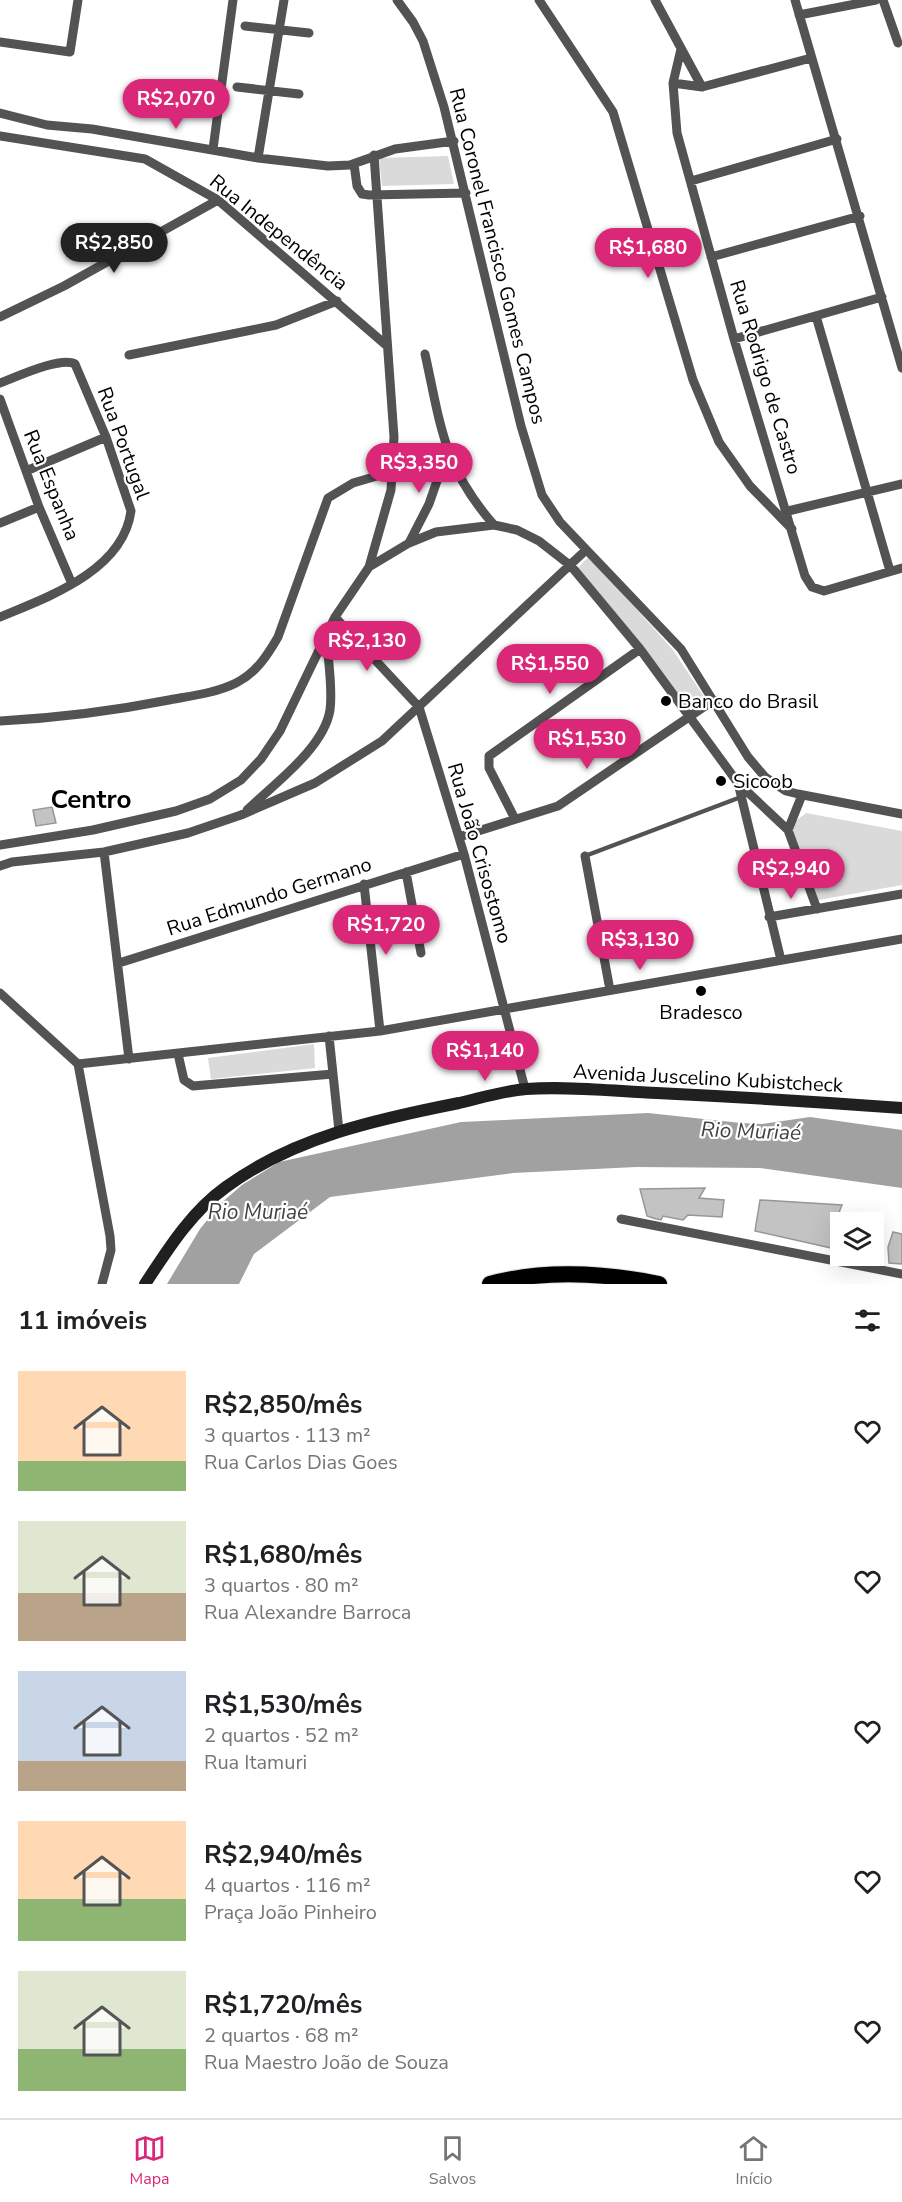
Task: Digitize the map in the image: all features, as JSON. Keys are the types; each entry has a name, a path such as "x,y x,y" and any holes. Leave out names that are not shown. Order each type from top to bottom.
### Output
{"highway":[{"path":"490,1284 545,1275 588,1274 659,1284"}],"street":[{"path":"0,42 70,52 78,0"},
{"path":"213,149 233,0"},
{"path":"258,158 284,0"},
{"name":"Rua Coronel Francisco Gomes Campos","path":"397,0 423,40 454,141 521,426 542,495 560,522 681,649 748,757 765,777 786,791 802,795"},
{"path":"539,0 613,112 693,380 719,442 750,486 794,531"},
{"path":"655,0 702,87"},
{"path":"795,0 860,216 902,368"},
{"path":"799,15 876,0"},
{"path":"883,0 898,43"},
{"path":"246,26 309,33"},
{"name":"Rua Rodrigo de Castro","path":"681,49 673,83 677,133 734,339 794,531 805,576 812,587 824,591 890,571"},
{"path":"673,83 702,87 812,58"},
{"path":"237,87 299,94"},
{"path":"0,113 47,125 92,129 258,158 328,166 354,164 395,149 454,141"},
{"name":"Rua Independência","path":"0,136 145,159 218,201 386,345"},
{"path":"691,181 837,139"},
{"path":"0,846 93,830 176,811 210,799 241,780 261,759 280,731 327,639 335,617 369,567 394,471 394,437 374,155"},
{"path":"354,164 360,191 376,196 466,193"},
{"path":"0,317 64,286 218,201"},
{"path":"711,257 860,216"},
{"path":"734,339 882,297"},
{"path":"129,355 276,325 337,301"},
{"path":"816,316 865,493 890,571 902,568"},
{"path":"425,354 447,452 471,498 495,525"},
{"name":"Rua Portugal","path":"0,383 57,363 75,364 106,437 129,501 129,522 120,540 101,563 72,584 0,617"},
{"name":"Rua Espanha","path":"0,399 39,507 72,584"},
{"path":"0,436 10,431"},
{"path":"26,471 106,437"},
{"path":"409,543 429,504 447,452"},
{"path":"0,721 52,718 140,706 198,695 235,683 255,670 267,657 278,637 328,498 352,483 394,471"},
{"path":"788,512 902,484"},
{"path":"0,523 39,507"},
{"path":"369,567 409,543 436,532 495,525 505,526 539,541 570,566 640,649 738,783 788,830 817,909"},
{"path":"0,864 104,852 188,833 241,815 315,783 381,741 586,550"},
{"path":"335,617 419,707"},
{"path":"241,815 300,759 327,725 330,707 327,639"},
{"path":"515,819 488,761 489,756 640,649"},
{"path":"459,837 558,806 714,700"},
{"name":"Rua João Crisostomo","path":"419,707 464,854 525,1089"},
{"path":"738,783 781,960"},
{"path":"788,830 802,795 902,814"},
{"path":"104,852 129,1059"},
{"name":"Rua Edmundo Germano","path":"119,963 464,854"},
{"path":"585,856 610,990"},
{"path":"406,872 421,953"},
{"path":"364,884 380,1031"},
{"path":"769,917 902,894"},
{"path":"78,1065 380,1031 902,939"},
{"path":"0,993 78,1065 110,1236 109,1262 102,1284"},
{"path":"329,1036 339,1131"},
{"path":"178,1054 184,1080 194,1086 333,1074"},
{"name":"Avenida Juscelino Kubistcheck","path":"145,1284 175,1238 194,1215 224,1187 285,1152 339,1131 525,1089 792,1100 902,1108"},
{"path":"621,1219 902,1274"}],"lane":[{"path":"585,856 741,797"}],"shaded area":[{"path":"448,156 454,184 382,186 379,158"},
{"path":"589,556 673,650 705,698 688,707 640,642 577,569"},
{"path":"806,813 902,831 902,885 813,901 793,835 793,823"},
{"path":"314,1044 315,1068 211,1079 208,1058"}],"water":[{"name":"Rio Muriaé","path":"648,1113 762,1124 810,1117 902,1130 902,1188 760,1168 636,1167 513,1173 330,1197 254,1254 239,1284 167,1284 200,1229 220,1204 242,1185 279,1162 461,1122"}],"building":[{"path":"52,807 56,823 36,826 33,810"},
{"path":"705,1188 699,1198 724,1200 722,1217 688,1215 683,1220 663,1216 661,1220 647,1216 640,1189"},
{"path":"760,1200 842,1205 839,1212 830,1212 830,1248 755,1231"},
{"path":"893,1232 902,1234 902,1264 889,1263 888,1247"}],"place":[{"name":"Banco do Brasil","path":"666,701"},
{"name":"Sicoob","path":"721,781"},
{"name":"Bradesco","path":"701,991"}],"district":[{"name":"Centro","path":"91,799"}]}
